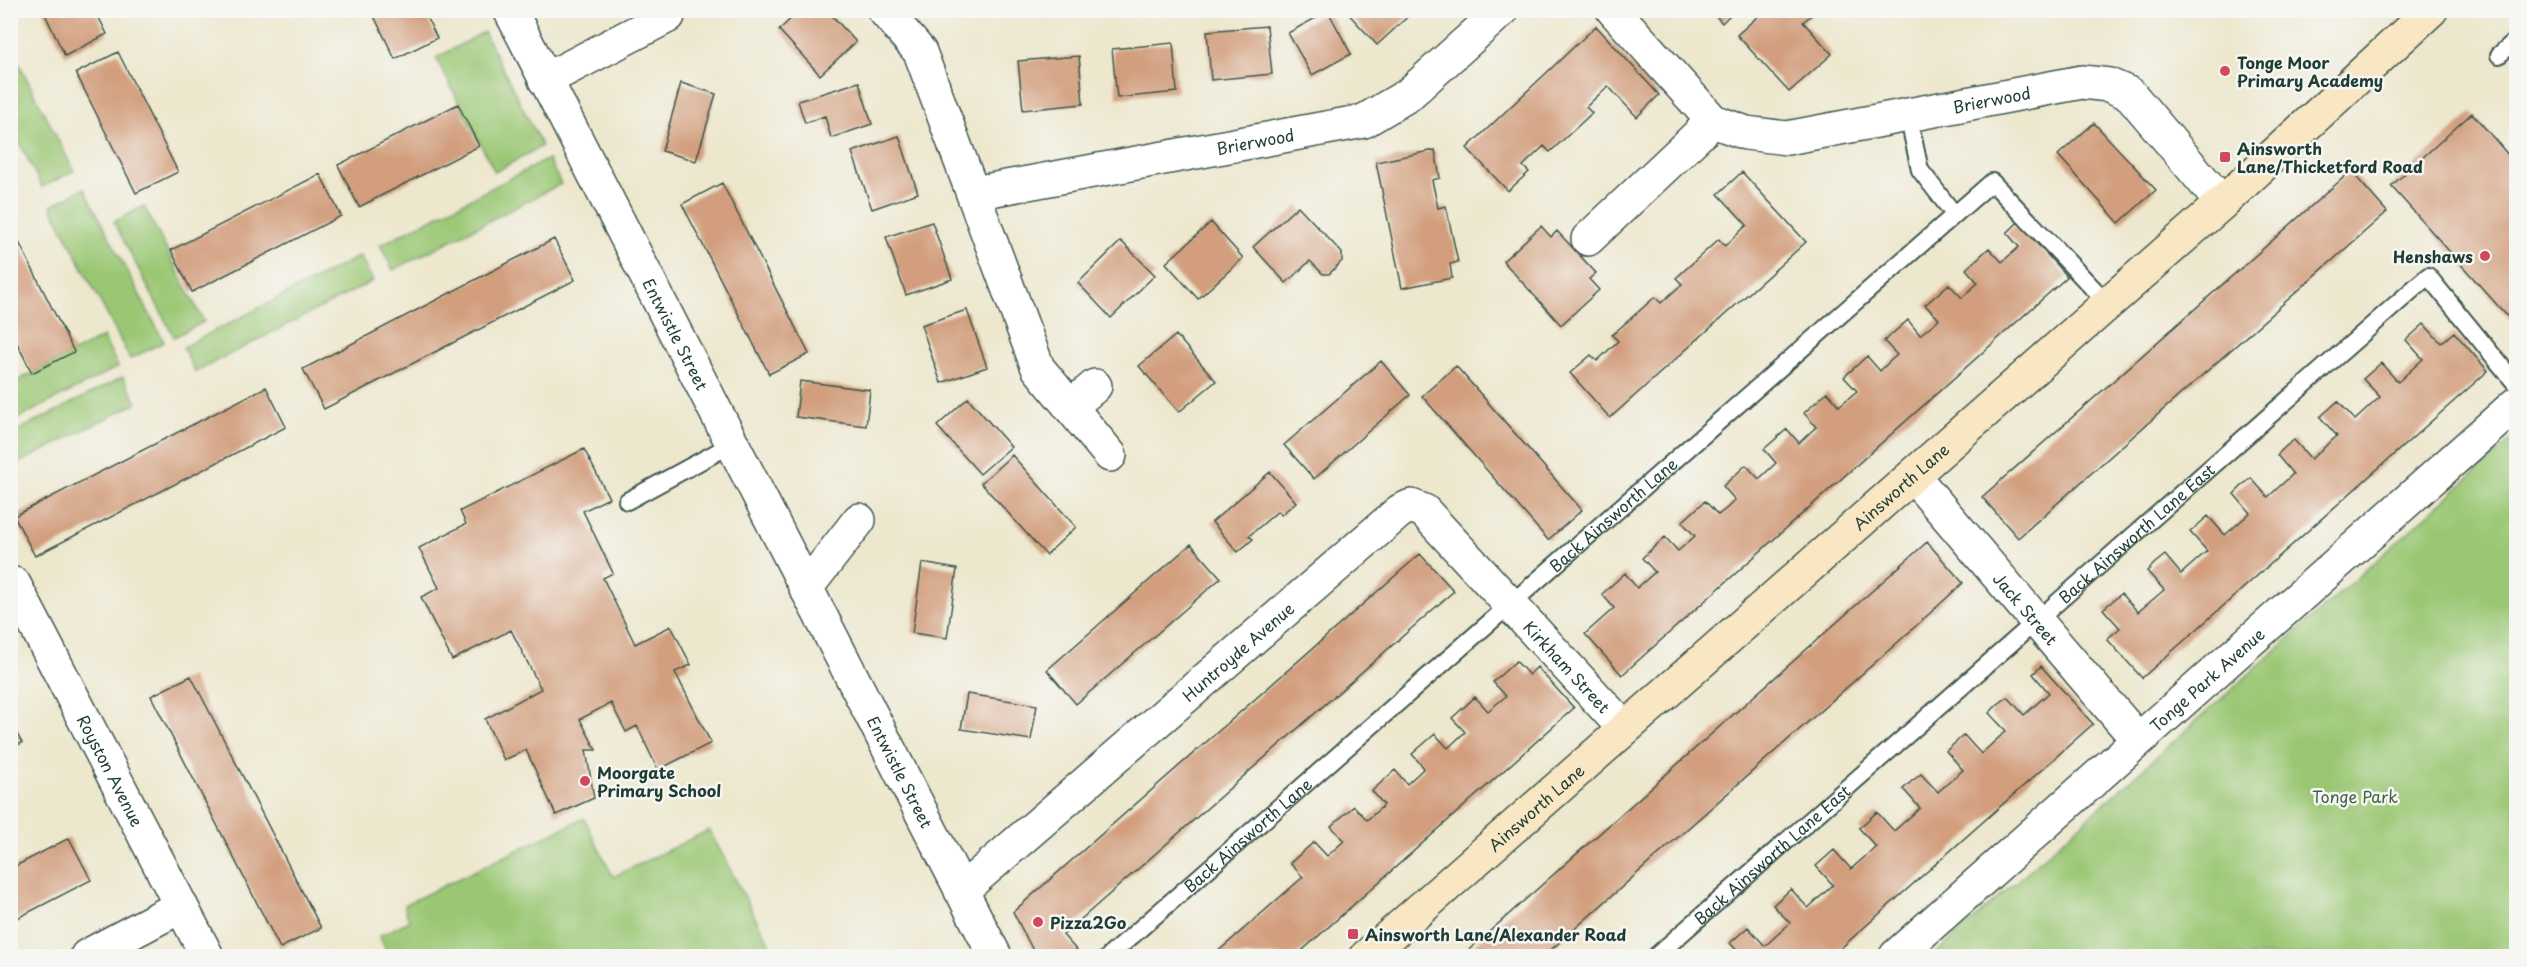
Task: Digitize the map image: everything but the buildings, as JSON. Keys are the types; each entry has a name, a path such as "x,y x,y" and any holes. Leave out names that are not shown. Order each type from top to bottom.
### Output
{"main road":[{"name":"Ainsworth Lane","path":"1367,957 2222,203 2431,10"}],"street":[{"name":"Entwistle Street","path":"510,10 995,957"},
{"path":"884,10 920,51 1038,368 1110,455"},
{"name":"Brierwood","path":"974,193 1364,121 1408,95 1502,10"},
{"name":"Brierwood","path":"1613,10 1713,121 1746,133 1787,138 2082,82 2109,85 2130,94 2222,203"},
{"path":"545,80 668,16"},
{"path":"1588,238 1713,121"},
{"path":"1070,407 1095,386"},
{"name":"Tonge Park Avenue","path":"1896,957 2517,404"},
{"name":"Jack Street","path":"1913,476 2138,740"},
{"name":"Huntroyde Avenue","path":"961,891 1400,512 1412,506 1424,511 1510,604"},
{"path":"806,588 858,520"},
{"name":"Royston Avenue","path":"14,584 207,957"},
{"name":"Kirkham Street","path":"1510,604 1624,728"},
{"path":"87,957 181,906"}],"lane":[{"path":"2499,55 2517,40"},
{"path":"1908,115 1920,170 1954,214"},
{"name":"Back Ainsworth Lane","path":"1109,957 1992,182 2107,303"},
{"name":"Back Ainsworth Lane East","path":"1656,957 2428,276 2517,384"},
{"path":"627,501 732,444"}],"green space":[{"path":"484,32 542,146 495,172 436,58"},
{"path":"11,48 74,171 42,187 11,126"},
{"path":"548,159 561,184 393,270 380,245"},
{"path":"84,188 164,342 130,359 51,206"},
{"path":"144,206 204,322 174,337 114,222"},
{"path":"360,256 373,281 195,372 183,347"},
{"path":"103,337 118,367 13,421 11,384"},
{"path":"123,377 137,403 11,467 11,434"},
{"name":"Tonge Park","path":"2516,436 2516,956 1933,956"},
{"path":"584,818 613,877 709,830 777,956 389,956 379,936 409,921 404,905"}],"place":[{"name":"Tonge Moor Primary Academy","path":"2225,71"},
{"name":"Ainsworth Lane/Thicketford Road","path":"2225,157"},
{"name":"Henshaws","path":"2485,256"},
{"name":"Moorgate Primary School","path":"585,781"},
{"name":"Pizza2Go","path":"1038,922"},
{"name":"Ainsworth Lane/Alexander Road","path":"1353,934"}]}
